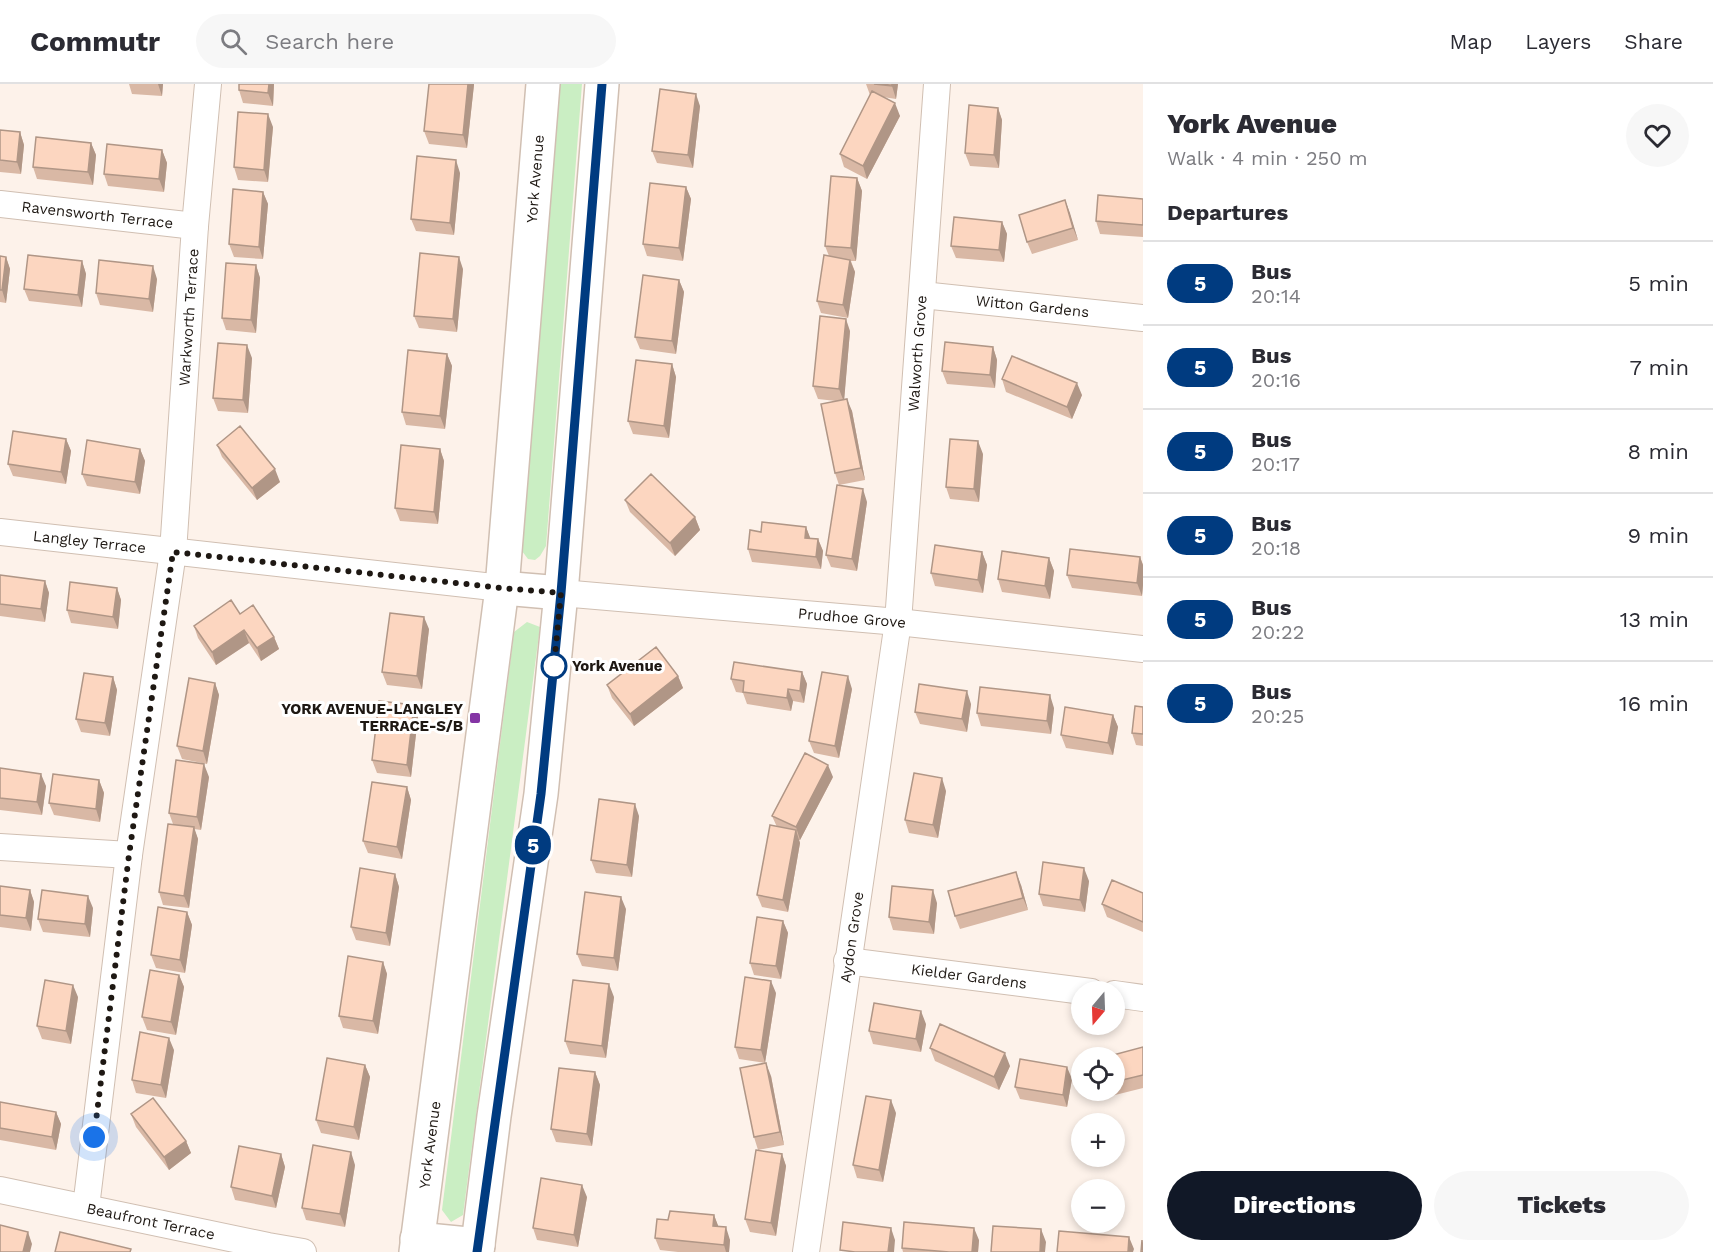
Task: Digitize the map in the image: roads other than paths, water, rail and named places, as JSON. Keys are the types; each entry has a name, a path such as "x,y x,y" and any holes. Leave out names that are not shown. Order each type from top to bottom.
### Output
{"main road":[{"name":"York Avenue","path":"543,84 502,588 416,1246 477,1249 541,794 561,593 602,84"},
{"path":"502,588 561,593"}],"street":[{"name":"Warkworth Terrace","path":"86,1207 129,855 173,552 195,226 208,84"},
{"name":"Walworth Grove","path":"898,622 937,84"},
{"name":"Ravensworth Terrace","path":"0,204 195,226"},
{"name":"Witton Gardens","path":"922,295 1143,318"},
{"name":"Langley Terrace","path":"0,532 502,588"},
{"name":"Prudhoe Grove","path":"561,593 898,622 1143,649"},
{"name":"Aydon Grove","path":"806,1252 898,622"},
{"path":"0,847 129,855"},
{"name":"Kielder Gardens","path":"847,961 1071,989"},
{"path":"1125,996 1143,998"},
{"name":"Beaufront Terrace","path":"0,1190 303,1252"}],"place":[{"name":"York Avenue","path":"554,666"},
{"name":"YORK AVENUE-LANGLEY TERRACE-S/B","path":"475,718"}]}
